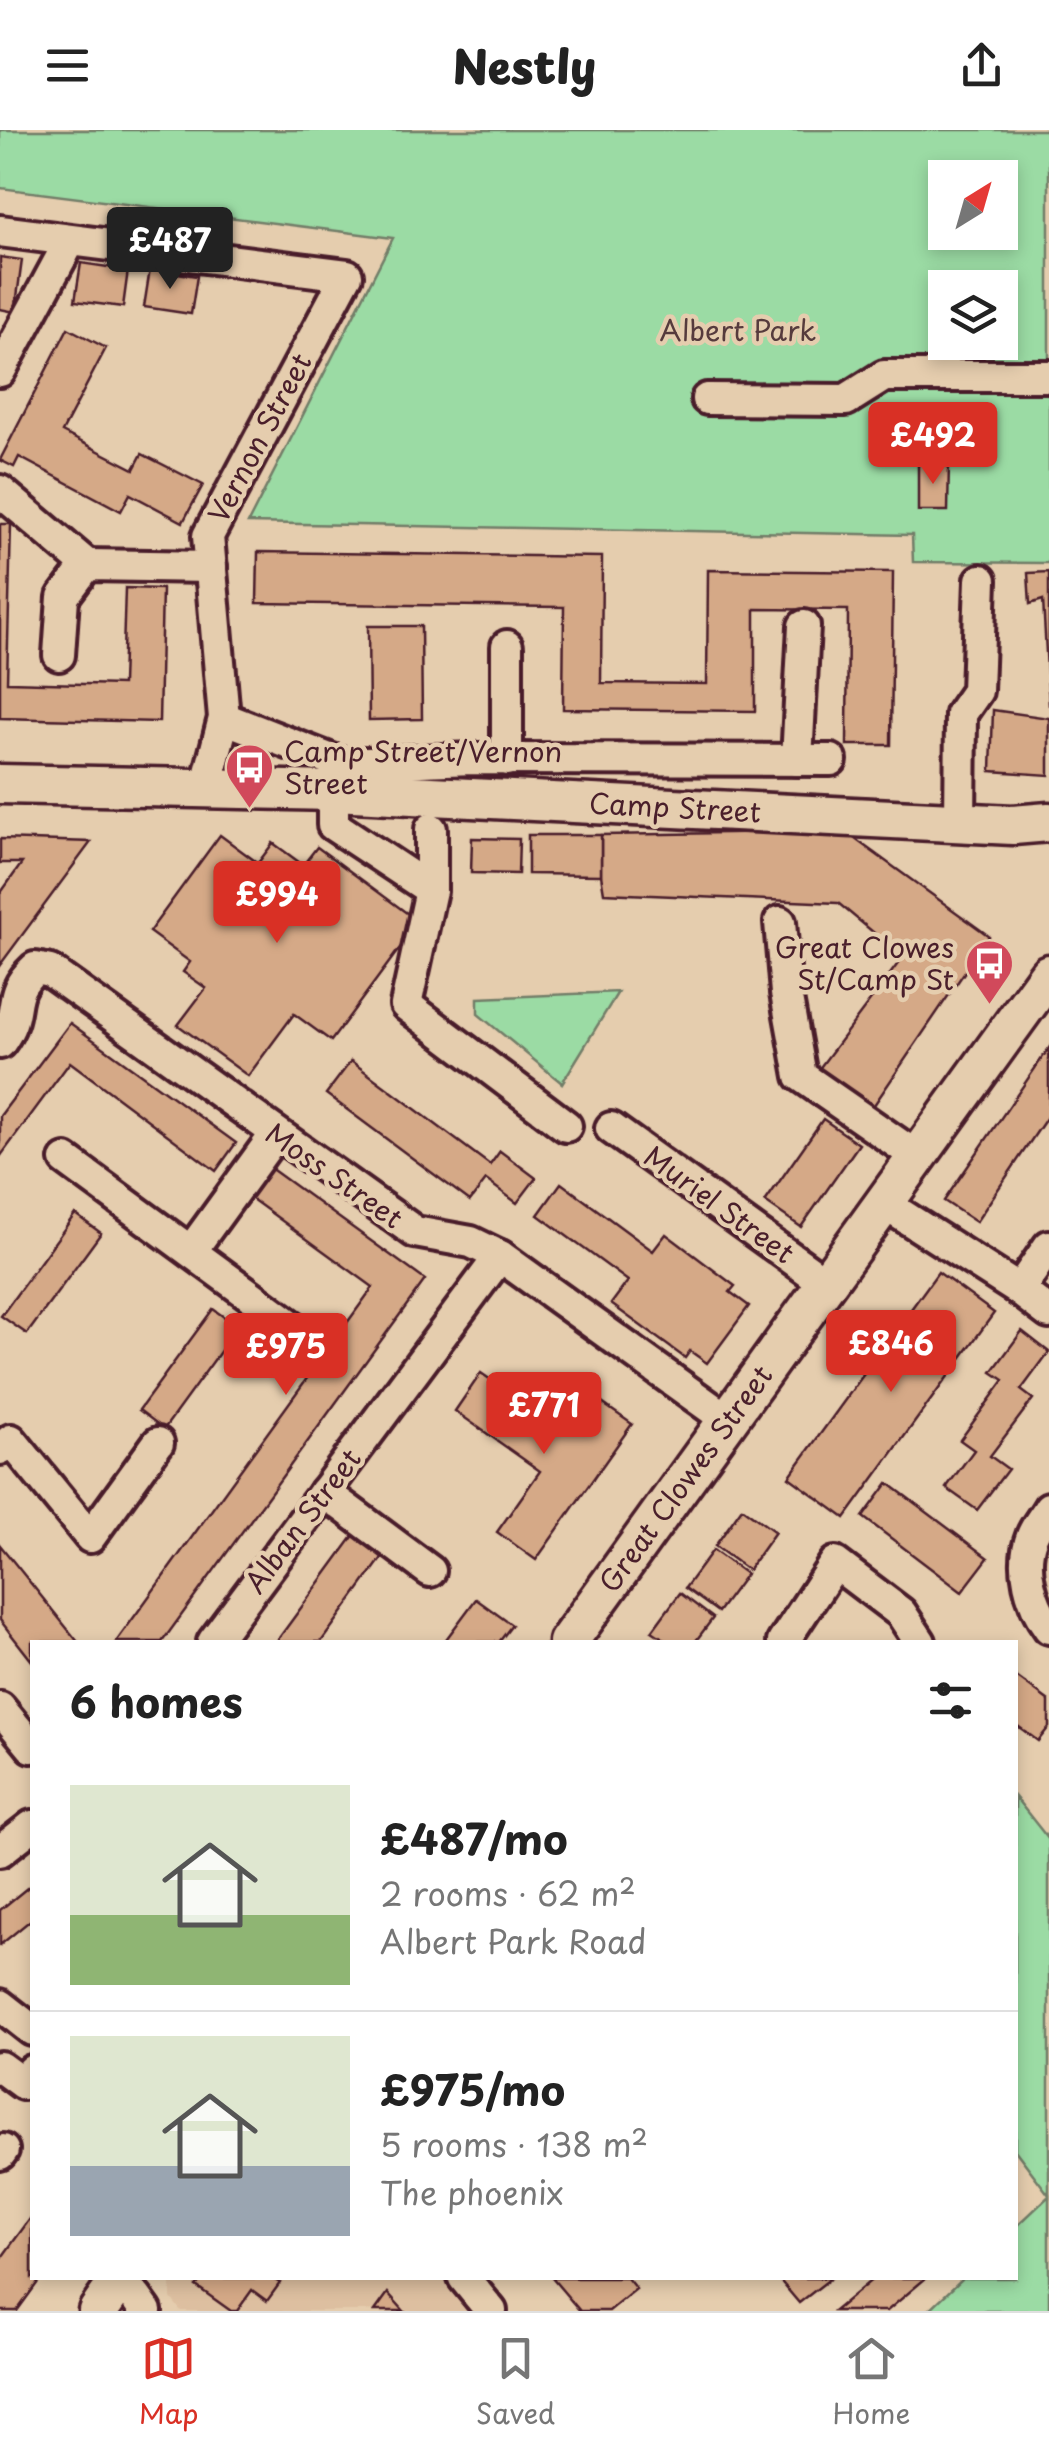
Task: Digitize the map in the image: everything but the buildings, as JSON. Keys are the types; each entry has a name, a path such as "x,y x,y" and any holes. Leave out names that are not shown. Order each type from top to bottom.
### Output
{"main road":[{"name":"Camp Street","path":"0,784 333,791 1031,823"},
{"path":"1031,823 1049,842"},
{"name":"Great Clowes Street","path":"569,1640 1049,974"}],"street":[{"path":"0,232 70,241 0,371"},
{"name":"Vernon Street","path":"70,241 347,275 208,536 224,718 206,788"},
{"path":"707,399 846,400 884,376 1049,376"},
{"path":"0,491 87,565 211,567"},
{"path":"58,655 63,597 87,565"},
{"path":"960,822 961,714 977,691 980,580"},
{"path":"797,760 804,626"},
{"path":"507,646 507,760"},
{"path":"224,718 342,764 831,760"},
{"path":"333,791 333,825 431,890"},
{"path":"431,830 431,890 406,1005 566,1126"},
{"path":"780,922 786,992 801,1076 916,1156"},
{"name":"Moss Street","path":"0,1042 15,1018 14,992 22,980 35,968 50,972 415,1232 470,1242 500,1256 729,1421"},
{"name":"Muriel Street","path":"612,1128 826,1282"},
{"path":"191,1252 275,1135"},
{"path":"66,1160 292,1326"},
{"path":"883,1204 1049,1313"},
{"path":"1019,1290 1049,1246"},
{"name":"Alban Street","path":"214,1640 500,1256"},
{"path":"4,1439 90,1537 158,1443"},
{"path":"324,1492 430,1571"},
{"path":"1049,1508 1031,1538 1027,1568 1036,1610 1049,1628"},
{"path":"783,1640 835,1563 901,1613 919,1640"},
{"path":"0,1708 30,1746"},
{"path":"0,1851 30,1828"},
{"path":"0,2005 30,2028"},
{"path":"0,2067 23,2084 30,2074"},
{"path":"112,2291 136,2297 146,2311"}],"shaded area":[{"path":"171,2280 452,2280 477,2311 181,2311 171,2298"}],"green space":[{"name":"Albert Park","path":"0,130 1049,130 1049,563 913,562 912,535 248,523 393,238 0,188"},
{"path":"618,992 562,1083 478,1014 478,998"},
{"path":"1018,1801 1049,1840 1049,2195 1018,2154"},
{"path":"1049,2196 1049,2311 928,2311 961,2280 1018,2280 1018,2225"}],"place":[{"name":"Camp Street/Vernon Street","path":"249,810"},
{"name":"Great Clowes St/Camp St","path":"989,1006"}]}
